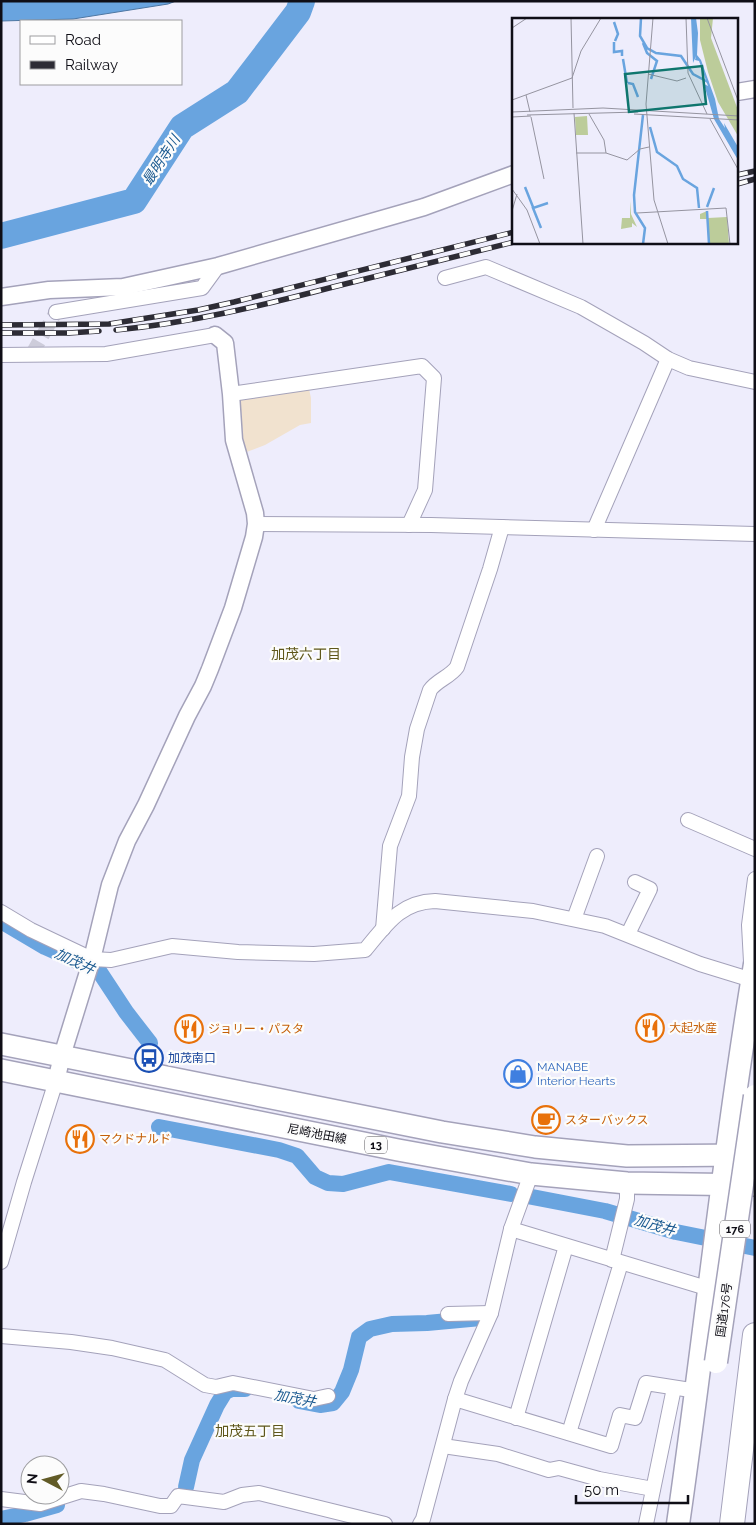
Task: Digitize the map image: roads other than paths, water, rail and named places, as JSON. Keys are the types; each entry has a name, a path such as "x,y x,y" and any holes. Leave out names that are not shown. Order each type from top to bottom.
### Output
{"highway":[{"path":"678,1524 724,1184 726,1155 754,972"},
{"name":"国道176号","path":"693,1524 755,1096"},
{"path":"732,1524 755,1335"}],"main road":[{"name":"13","path":"1,1044 442,1132 536,1147 627,1156 755,1155"},
{"name":"尼崎池田線","path":"1,1070 398,1150 531,1174 627,1183 755,1185"}],"street":[{"path":"738,92 755,89"},
{"path":"1,297 49,290 123,287 218,266 424,207 512,175"},
{"path":"56,312 202,288 218,266"},
{"path":"445,278 486,267 580,307 644,343 668,359 690,368 755,382"},
{"path":"1,355 106,354 215,335 225,343 234,440 255,513 256,524 254,537 233,608 203,686 127,841 114,876 92,959 1,1262"},
{"path":"594,530 668,359"},
{"path":"231,394 422,366 434,378 425,490 409,525"},
{"path":"256,524 409,525 755,534"},
{"path":"383,929 390,846 409,796 412,757 417,729 430,690 434,685 453,673 457,667 502,527"},
{"path":"688,820 755,848"},
{"path":"574,919 598,856"},
{"path":"1,912 31,930 92,959 111,960 172,946 238,952 314,954 365,950 399,913 411,905 435,900 511,908 574,919 605,926 628,934 652,946 700,964 754,972 748,925 755,878"},
{"path":"628,934 650,889 635,882"},
{"path":"420,1524 423,1519 455,1399 491,1313 511,1229 531,1174"},
{"path":"569,1433 616,1261 627,1199 627,1183"},
{"path":"511,1229 710,1289"},
{"path":"516,1418 566,1246"},
{"path":"448,1314 491,1313"},
{"path":"1,1336 71,1342 112,1348 165,1360 205,1385 216,1387 233,1383 314,1399 328,1396"},
{"path":"455,1399 611,1446 620,1415 635,1418 646,1383 697,1391"},
{"path":"646,1524 674,1388"},
{"path":"443,1446 498,1454 549,1470 559,1468 599,1479 653,1489"},
{"path":"1,1499 40,1504 81,1492 104,1494 160,1506 171,1506 178,1496 224,1502 242,1495 259,1493 385,1524"}],"water":[{"path":"1,1 176,1 168,4 73,19 1,21"}],"waterway":[{"name":"最明寺川","path":"1,236 134,201 182,127 237,92 298,12 302,1"},
{"name":"加茂井","path":"1,921 45,947 99,971 126,1012 150,1043"},
{"name":"加茂井","path":"159,1127 279,1150 297,1156 315,1177 328,1183 343,1184 389,1172 511,1194"},
{"name":"加茂井","path":"527,1196 605,1211 676,1232 755,1248"},
{"name":"加茂井","path":"299,1401 320,1405 333,1403 342,1392 351,1370 359,1337 370,1329 392,1324 481,1318"},
{"name":"加茂井","path":"186,1487 192,1460 217,1405 225,1392 232,1389 245,1389"},
{"name":"加茂井","path":"1,1519 57,1505"}],"tunnel":[{"path":"32,354 56,312"}],"railway":[{"path":"738,175 755,171"},
{"path":"738,184 755,179"},
{"path":"1,325 109,324 198,310 512,232"},
{"path":"116,330 171,323 252,307 512,242"},
{"path":"1,333 99,331"}],"place":[{"name":"大起水産","path":"650,1028"},
{"name":"ジョリー・パスタ","path":"189,1029"},
{"name":"加茂南口","path":"149,1058"},
{"name":"MANABE Interior Hearts","path":"518,1074"},
{"name":"スターバックス","path":"546,1120"},
{"name":"マクドナルド","path":"80,1139"}],"district":[{"name":"加茂六丁目","path":"306,654"},
{"name":"加茂五丁目","path":"250,1431"}]}
